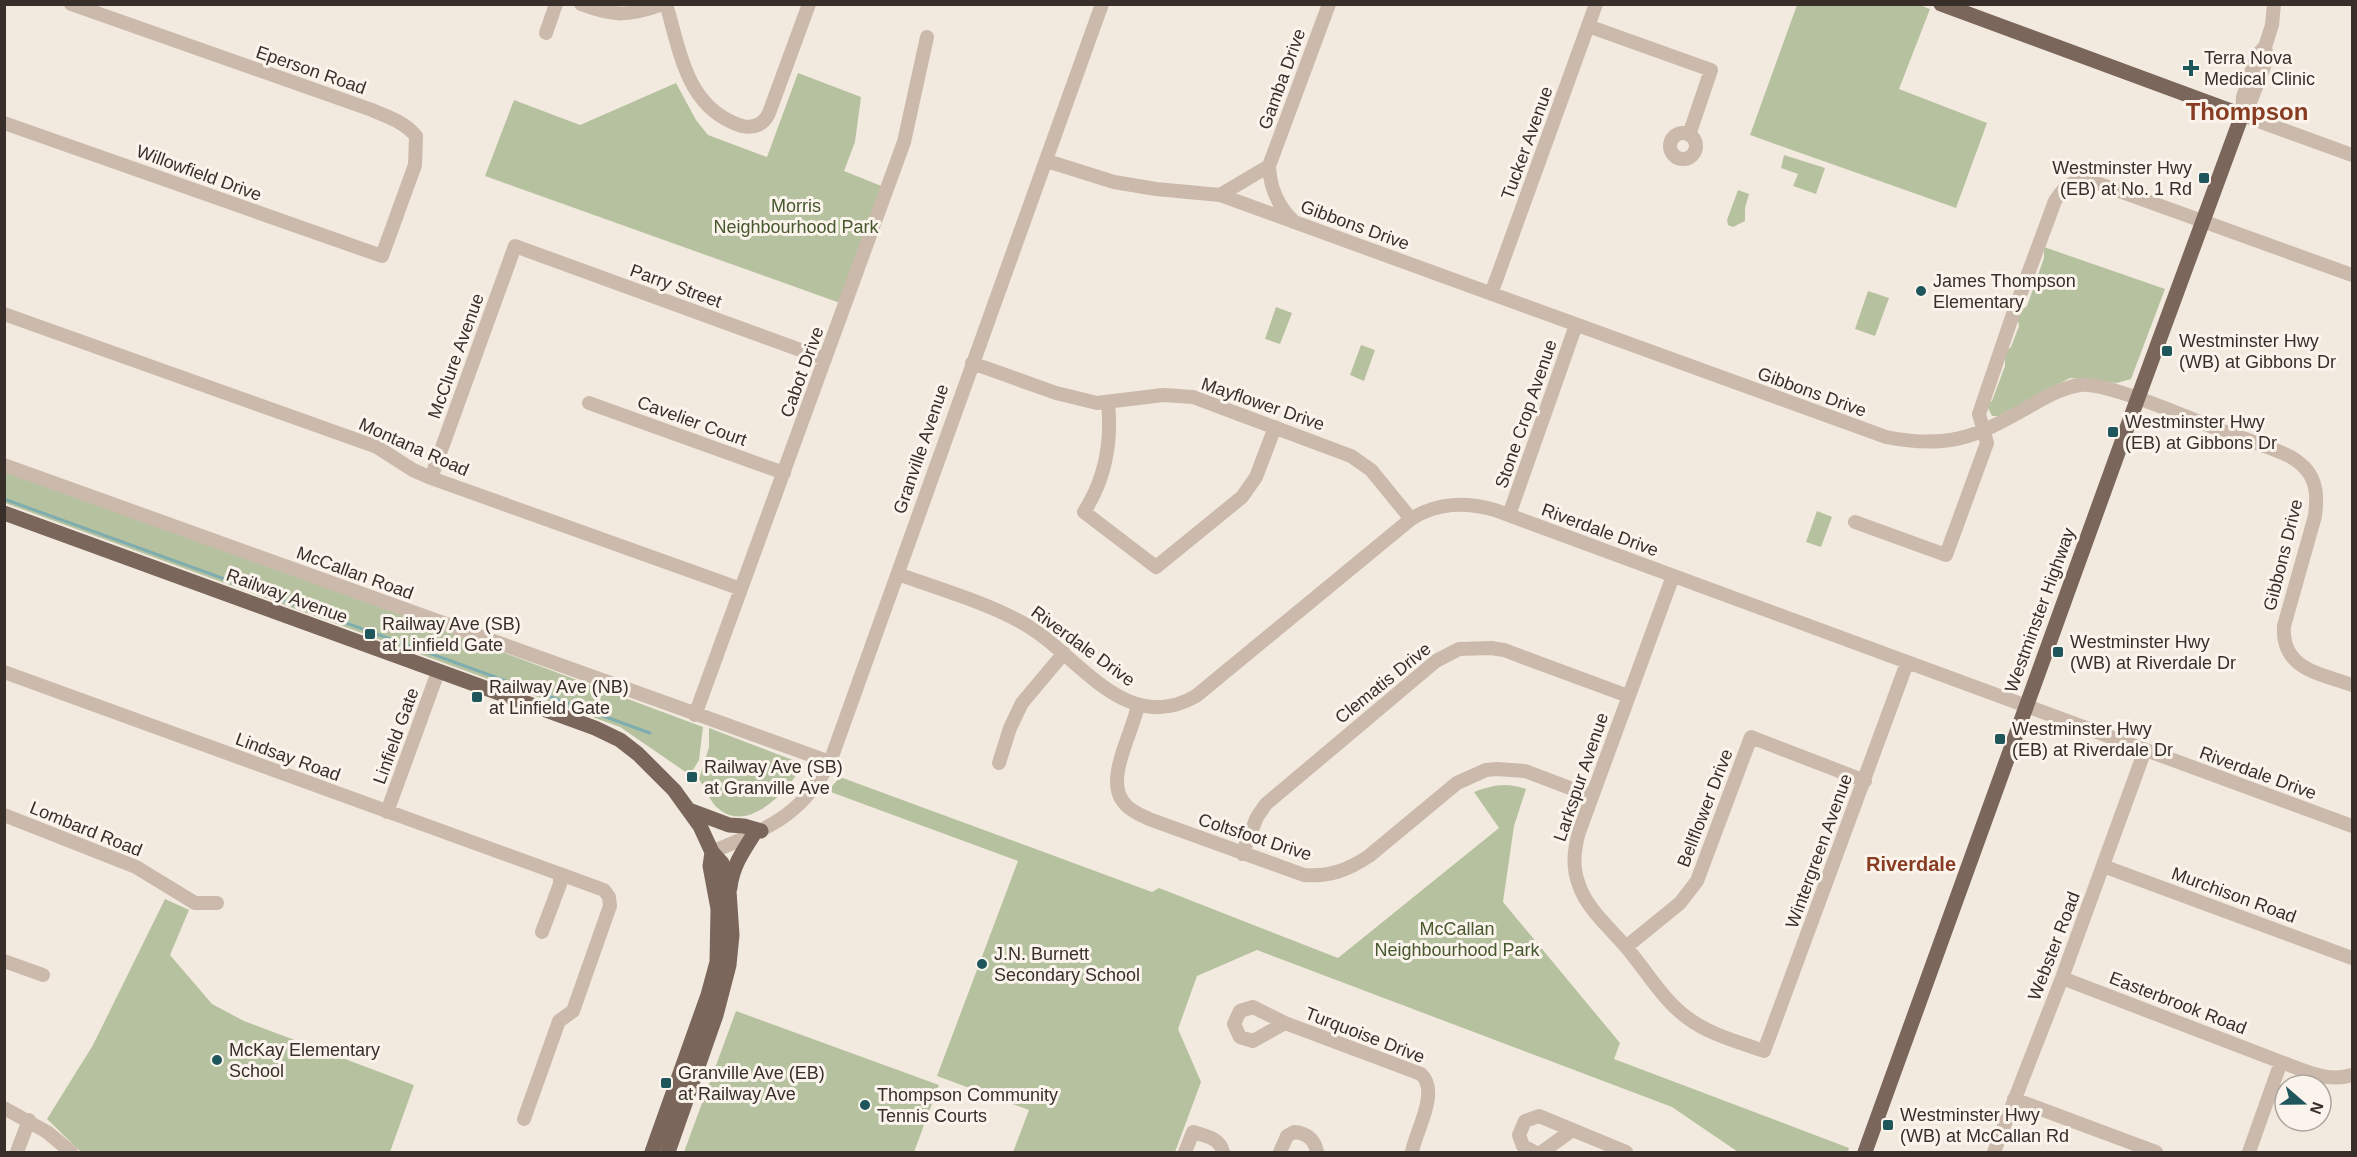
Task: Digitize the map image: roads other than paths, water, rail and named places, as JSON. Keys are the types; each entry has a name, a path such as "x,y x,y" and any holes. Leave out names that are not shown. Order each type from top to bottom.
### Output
{"main road":[{"path":"1941,4 2242,115"},
{"name":"Westminster Highway","path":"1865,1152 2242,115"},
{"name":"Railway Avenue","path":"4,513 595,728 620,740 659,774 689,810 707,839 712,852"},
{"path":"668,1152 716,1016 729,965 732,934 730,878 738,858 758,832 744,826 729,825 689,810"},
{"path":"712,852 722,863 729,891"},
{"path":"652,1152 708,995 717,962 718,909 710,866 712,852"}],"street":[{"name":"Eperson Road","path":"71,4 372,110 409,128 416,136 415,165 382,256"},
{"path":"546,33 556,4"},
{"path":"582,4 617,15 641,12 665,4 689,79 703,102 722,116 751,127 762,124 769,113 809,4"},
{"name":"Granville Avenue","path":"712,852 758,832 798,807 812,792 830,762 1102,4"},
{"name":"Gamba Drive","path":"1295,223 1285,213 1273,194 1269,166 1329,4"},
{"name":"Westminster Highway","path":"2242,115 2243,97 2258,55 2265,47 2272,26 2274,4"},
{"name":"Tucker Avenue","path":"1491,294 1588,26 1592,6"},
{"path":"1588,26 1711,70 1689,135"},
{"name":"Cabot Drive","path":"695,715 904,142 927,37"},
{"path":"2242,115 2352,156"},
{"name":"Willowfield Drive","path":"4,123 382,256"},
{"name":"Gibbons Drive","path":"1047,161 1114,182 1156,189 1220,195 1886,437 1910,442 1937,442 1964,438 1985,430 2043,399 2080,385 2100,386 2287,455 2307,470 2316,490 2316,509 2284,626 2283,639 2287,651 2295,662 2352,685"},
{"path":"1220,195 1269,166"},
{"path":"1855,522 1946,555 1987,443 1979,414 2014,312 2055,201 2062,189 2074,182 2097,183 2352,275"},
{"name":"Parry Street","path":"514,246 825,359"},
{"name":"McClure Avenue","path":"431,478 514,246"},
{"name":"Montana Road","path":"4,314 377,447 413,470 431,478 741,589"},
{"name":"Stone Crop Avenue","path":"1509,515 1576,325"},
{"name":"Mayflower Drive","path":"972,363 1064,395 1097,403 1163,395 1193,397 1341,450 1371,470 1411,519"},
{"name":"Cavelier Court","path":"589,403 784,473"},
{"path":"1108,403 1108,446 1105,466 1096,491 1084,512 1156,567 1242,497 1256,477 1275,427"},
{"name":"McCallan Road","path":"4,465 830,762"},
{"name":"Riverdale Drive","path":"898,574 1005,614 1025,624 1115,696 1138,705 1160,707 1181,703 1196,696 1411,519 1435,507 1459,504 1483,507 2352,826"},
{"name":"Larkspur Avenue","path":"1673,576 1576,842 1574,865 1576,876 1579,887 1592,908 1687,1018 1709,1030 1764,1051"},
{"name":"Clematis Drive","path":"1242,854 1257,817 1273,798 1436,661 1451,652 1481,647 1504,650 1628,696"},
{"path":"999,763 1010,728 1022,703 1064,653"},
{"name":"Wintergreen Avenue","path":"1764,1051 1907,663"},
{"name":"Lindsay Road","path":"4,672 604,890 609,897 610,906 573,1011 559,1021 524,1119"},
{"name":"Linfield Gate","path":"387,812 438,672"},
{"name":"Coltsfoot Drive","path":"1138,705 1117,777 1116,783 1121,800 1134,812 1149,819 1304,875 1317,876 1340,872 1369,856 1457,783 1486,770 1497,768 1525,771 1591,796"},
{"name":"Bellflower Drive","path":"1626,947 1680,903 1697,881 1751,737 1865,781"},
{"name":"Webster Road","path":"1994,1152 2062,978 2145,750"},
{"name":"Lombard Road","path":"4,815 136,867 195,903 217,903"},
{"name":"Murchison Road","path":"2103,866 2352,958"},
{"path":"542,932 560,884 560,875"},
{"path":"4,961 44,975"},
{"name":"Easterbrook Road","path":"2062,978 2281,1062 2330,1078 2352,1075"},
{"name":"Turquoise Drive","path":"1285,1023 1421,1074 1425,1078 1430,1093 1412,1152"},
{"path":"2248,1152 2281,1062"},
{"path":"2013,1099 2156,1152"},
{"path":"4,1108 29,1120 71,1152"},
{"path":"1534,1152 1526,1149 1520,1140 1520,1129 1529,1118 1543,1117 1571,1131 1626,1152"},
{"path":"17,1152 29,1120"},
{"path":"1542,1152 1571,1131"},
{"path":"1185,1152 1193,1132 1215,1139 1223,1152"},
{"path":"1280,1152 1287,1136 1294,1132 1306,1135 1312,1140 1317,1152"}],"waterway":[{"path":"4,499 650,733"}],"place":[{"name":"Terra Nova Medical Clinic","path":"2191,68"},
{"name":"Westminster Hwy (EB) at No. 1 Rd","path":"2204,178"},
{"name":"James Thompson Elementary","path":"1921,291"},
{"name":"Westminster Hwy (WB) at Gibbons Dr","path":"2167,351"},
{"name":"Westminster Hwy (EB) at Gibbons Dr","path":"2113,432"},
{"name":"Railway Ave (SB) at Linfield Gate","path":"370,634"},
{"name":"Westminster Hwy (WB) at Riverdale Dr","path":"2058,652"},
{"name":"Railway Ave (NB) at Linfield Gate","path":"477,697"},
{"name":"Westminster Hwy (EB) at Riverdale Dr","path":"2000,739"},
{"name":"Railway Ave (SB) at Granville Ave","path":"692,777"},
{"name":"J.N. Burnett Secondary School","path":"982,964"},
{"name":"McKay Elementary School","path":"217,1060"},
{"name":"Granville Ave (EB) at Railway Ave","path":"666,1083"},
{"name":"Thompson Community Tennis Courts","path":"865,1105"},
{"name":"Westminster Hwy (WB) at McCallan Rd","path":"1888,1125"}],"district":[{"name":"Thompson","path":"2247,111"},
{"name":"Riverdale","path":"1911,864"}],"park label":[{"name":"Morris Neighbourhood Park","path":"796,216"},
{"name":"McCallan Neighbourhood Park","path":"1457,939"}]}
